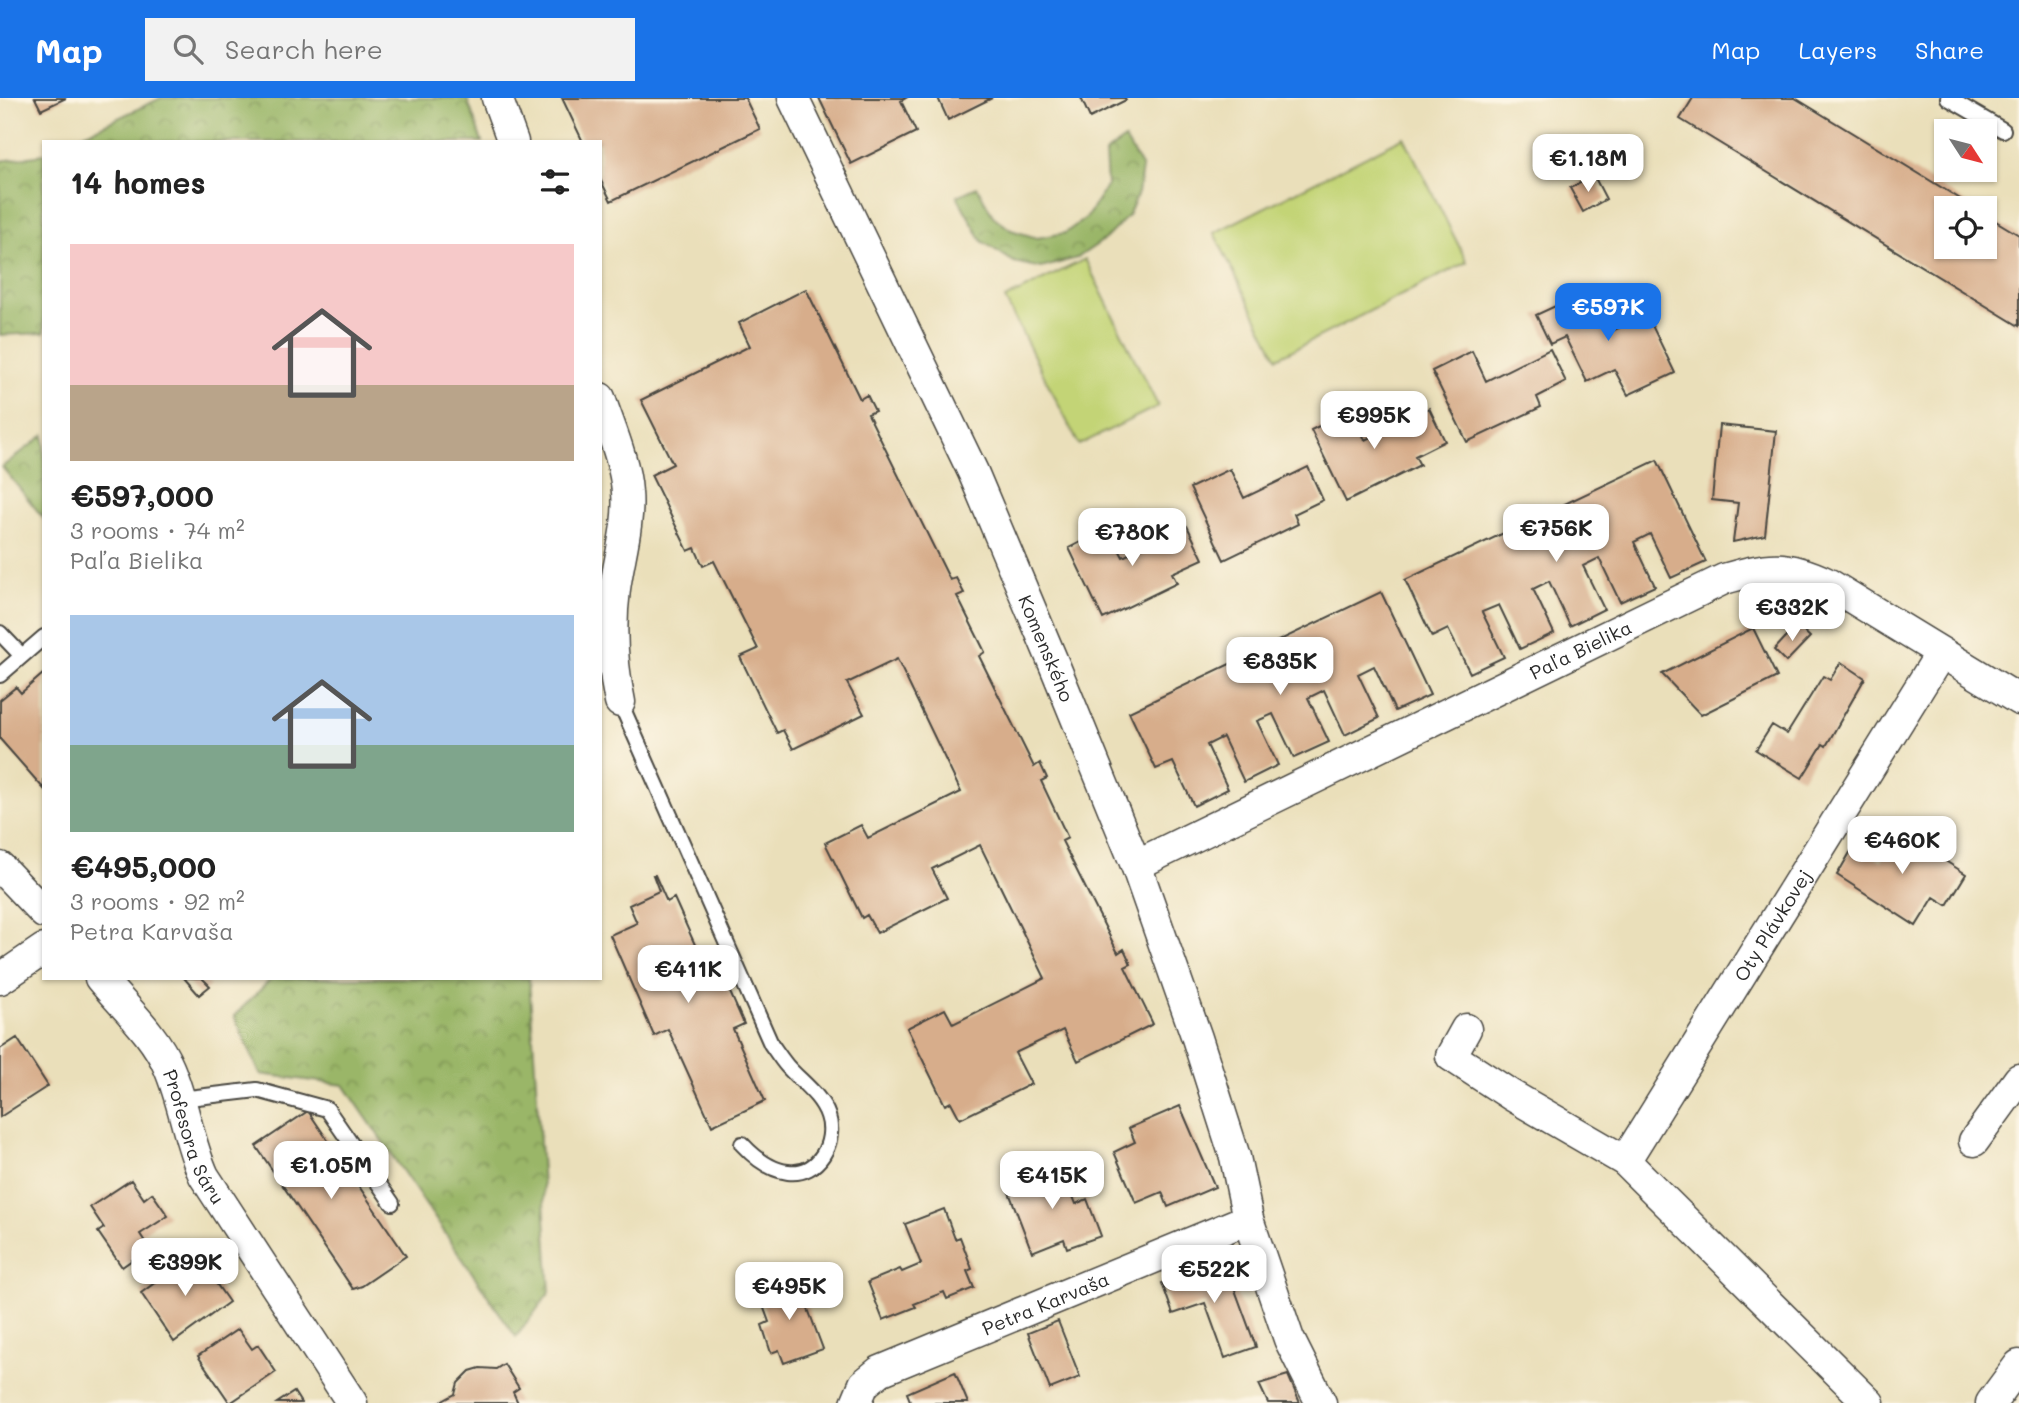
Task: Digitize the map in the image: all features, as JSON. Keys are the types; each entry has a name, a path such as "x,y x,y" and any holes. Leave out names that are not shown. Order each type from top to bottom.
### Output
{"street":[{"path":"497,98 512,140"},
{"name":"Komenského","path":"793,98 973,472 1136,865 1197,1038 1235,1157 1248,1219 1289,1339 1321,1403"},
{"path":"602,405 627,491 627,519 615,588 611,633 620,702"},
{"name":"Paľa Bielika","path":"1136,865 1724,579 1757,569 1778,567 1805,572 2019,700"},
{"name":"Oty Plávkovej","path":"1625,1161 1941,653"},
{"path":"0,867 42,911"},
{"path":"0,979 42,950"},
{"name":"Profesora Sáru","path":"102,980 152,1039 168,1066 180,1099 192,1149 204,1176 352,1403"},
{"path":"1466,1029 1451,1056 1511,1095 1625,1161 1869,1403"},
{"path":"1974,1141 2009,1116 2019,1080"},
{"name":"Petra Karvaša","path":"856,1403 864,1384 880,1371 1248,1219"},
{"path":"1991,1403 2019,1365"}],"lane":[{"path":"1948,98 2003,130"},
{"path":"0,634 22,656"},
{"path":"0,675 42,639"},
{"path":"620,702 771,1044 787,1066 811,1088 828,1114 831,1131 827,1149 818,1162 801,1172 772,1168 742,1144"},
{"path":"180,1099 257,1090 327,1109 392,1203"}],"green space":[{"path":"161,98 467,98 481,140 71,140"},
{"path":"1404,137 1467,262 1277,358 1214,233"},
{"path":"1125,139 1142,168 1138,193 1128,216 1105,239 1077,258 1041,268 1014,262 982,241 957,196 977,187 993,216 1011,230 1037,238 1065,233 1087,217 1107,185 1105,153"},
{"path":"42,154 42,333 0,335 0,161"},
{"path":"1085,259 1158,406 1079,445 1005,299"},
{"path":"42,437 42,517 2,467"},
{"path":"270,980 529,980 550,1292 516,1337 344,1085 260,1074 234,1016"}],"building":[{"path":"35,98 66,98 41,110"},
{"path":"562,98 745,98 760,129 611,201 602,183 602,140 582,140"},
{"path":"819,98 906,98 901,101 916,132 851,164"},
{"path":"938,98 992,98 948,120"},
{"path":"1081,98 1125,98 1126,100 1090,118"},
{"path":"1693,98 1795,98 1955,196 1934,196 1934,259 1997,259 1997,222 2019,235 2019,326 1680,119"},
{"path":"1594,176 1606,199 1583,212 1570,188"},
{"path":"806,289 860,399 867,395 875,411 868,414 950,580 956,578 964,593 957,596 985,652 979,656 1034,767 1040,763 1047,778 1041,781 1068,838 1062,841 1118,953 1124,949 1131,964 1125,967 1153,1024 1078,1061 1063,1030 1015,1053 1031,1084 960,1119 951,1102 945,1105 907,1028 945,1009 953,1024 1045,978 980,845 932,869 947,898 877,933 867,915 862,918 825,843 861,825 868,838 961,792 897,659 847,683 864,714 793,749 783,730 777,733 740,657 758,649 714,561 703,566 695,548 688,551 651,475 673,464 641,400 750,346 739,323"},
{"path":"1592,289 1612,331 1647,315 1675,373 1628,395 1614,369 1587,382 1565,337 1550,344 1536,315"},
{"path":"1550,349 1566,382 1537,397 1541,407 1467,442 1432,371 1472,351 1486,381"},
{"path":"1429,408 1445,441 1415,456 1420,465 1346,502 1311,430 1351,410 1365,440"},
{"path":"1719,425 1776,431 1765,535 1733,542 1738,503 1712,500"},
{"path":"1657,460 1706,562 1671,578 1650,534 1634,542 1655,586 1620,602 1599,558 1583,566 1604,609 1570,626 1549,581 1533,589 1554,633 1520,649 1499,605 1482,612 1504,657 1470,673 1448,629 1432,637 1405,580"},
{"path":"1308,467 1323,500 1294,514 1298,524 1224,560 1190,488 1230,469 1244,498"},
{"path":"1187,526 1203,559 1172,573 1177,583 1103,619 1069,548 1108,528 1123,557"},
{"path":"1381,592 1430,695 1395,711 1374,666 1358,674 1379,718 1345,735 1324,690 1308,698 1329,742 1294,758 1273,714 1257,721 1278,765 1244,782 1223,737 1207,745 1228,789 1194,806 1173,762 1156,769 1129,712"},
{"path":"1797,625 1810,637 1786,662 1774,650"},
{"path":"1753,628 1777,677 1701,715 1662,674"},
{"path":"1841,662 1865,678 1826,746 1823,744 1802,778 1756,750 1772,725 1787,734 1823,676 1830,680"},
{"path":"42,675 42,787 0,739 0,700 16,687 21,693"},
{"path":"1893,828 1966,874 1947,905 1934,897 1916,926 1837,875 1855,844 1881,861 1886,853 1880,849"},
{"path":"653,875 667,902 674,898 709,976 718,972 715,966 718,965 744,1024 733,1029 765,1101 712,1126 668,1029 654,1036 610,935 637,923 629,905 659,891"},
{"path":"186,980 204,980 210,986 199,995"},
{"path":"17,1038 48,1086 0,1117 0,1049"},
{"path":"1180,1106 1215,1187 1168,1207 1162,1192 1136,1203 1114,1152 1135,1142 1129,1128"},
{"path":"308,1111 406,1256 362,1286 353,1289 256,1146"},
{"path":"1061,1166 1076,1204 1087,1199 1101,1236 1067,1248 1064,1239 1032,1252 1007,1187"},
{"path":"131,1180 144,1199 152,1193 168,1216 140,1234 149,1248 122,1267 98,1232 104,1228 90,1207"},
{"path":"944,1209 955,1239 960,1237 972,1269 967,1271 974,1288 947,1299 944,1292 883,1320 868,1282 921,1264 905,1224"},
{"path":"195,1253 229,1302 174,1342 141,1293"},
{"path":"1224,1260 1256,1347 1225,1358 1205,1303 1173,1314 1162,1283"},
{"path":"796,1277 823,1349 784,1363 779,1350 771,1353 762,1325 769,1322 758,1292"},
{"path":"1058,1321 1080,1377 1050,1389 1028,1333"},
{"path":"238,1329 252,1349 258,1345 276,1372 230,1403 198,1356"},
{"path":"504,1364 519,1388 513,1392 518,1403 439,1403 455,1394 458,1383 470,1371 480,1368 496,1369"},
{"path":"955,1372 968,1403 911,1403 907,1393"},
{"path":"1288,1375 1300,1403 1268,1403 1259,1384"},
{"path":"294,1392 301,1403 277,1403"}]}
